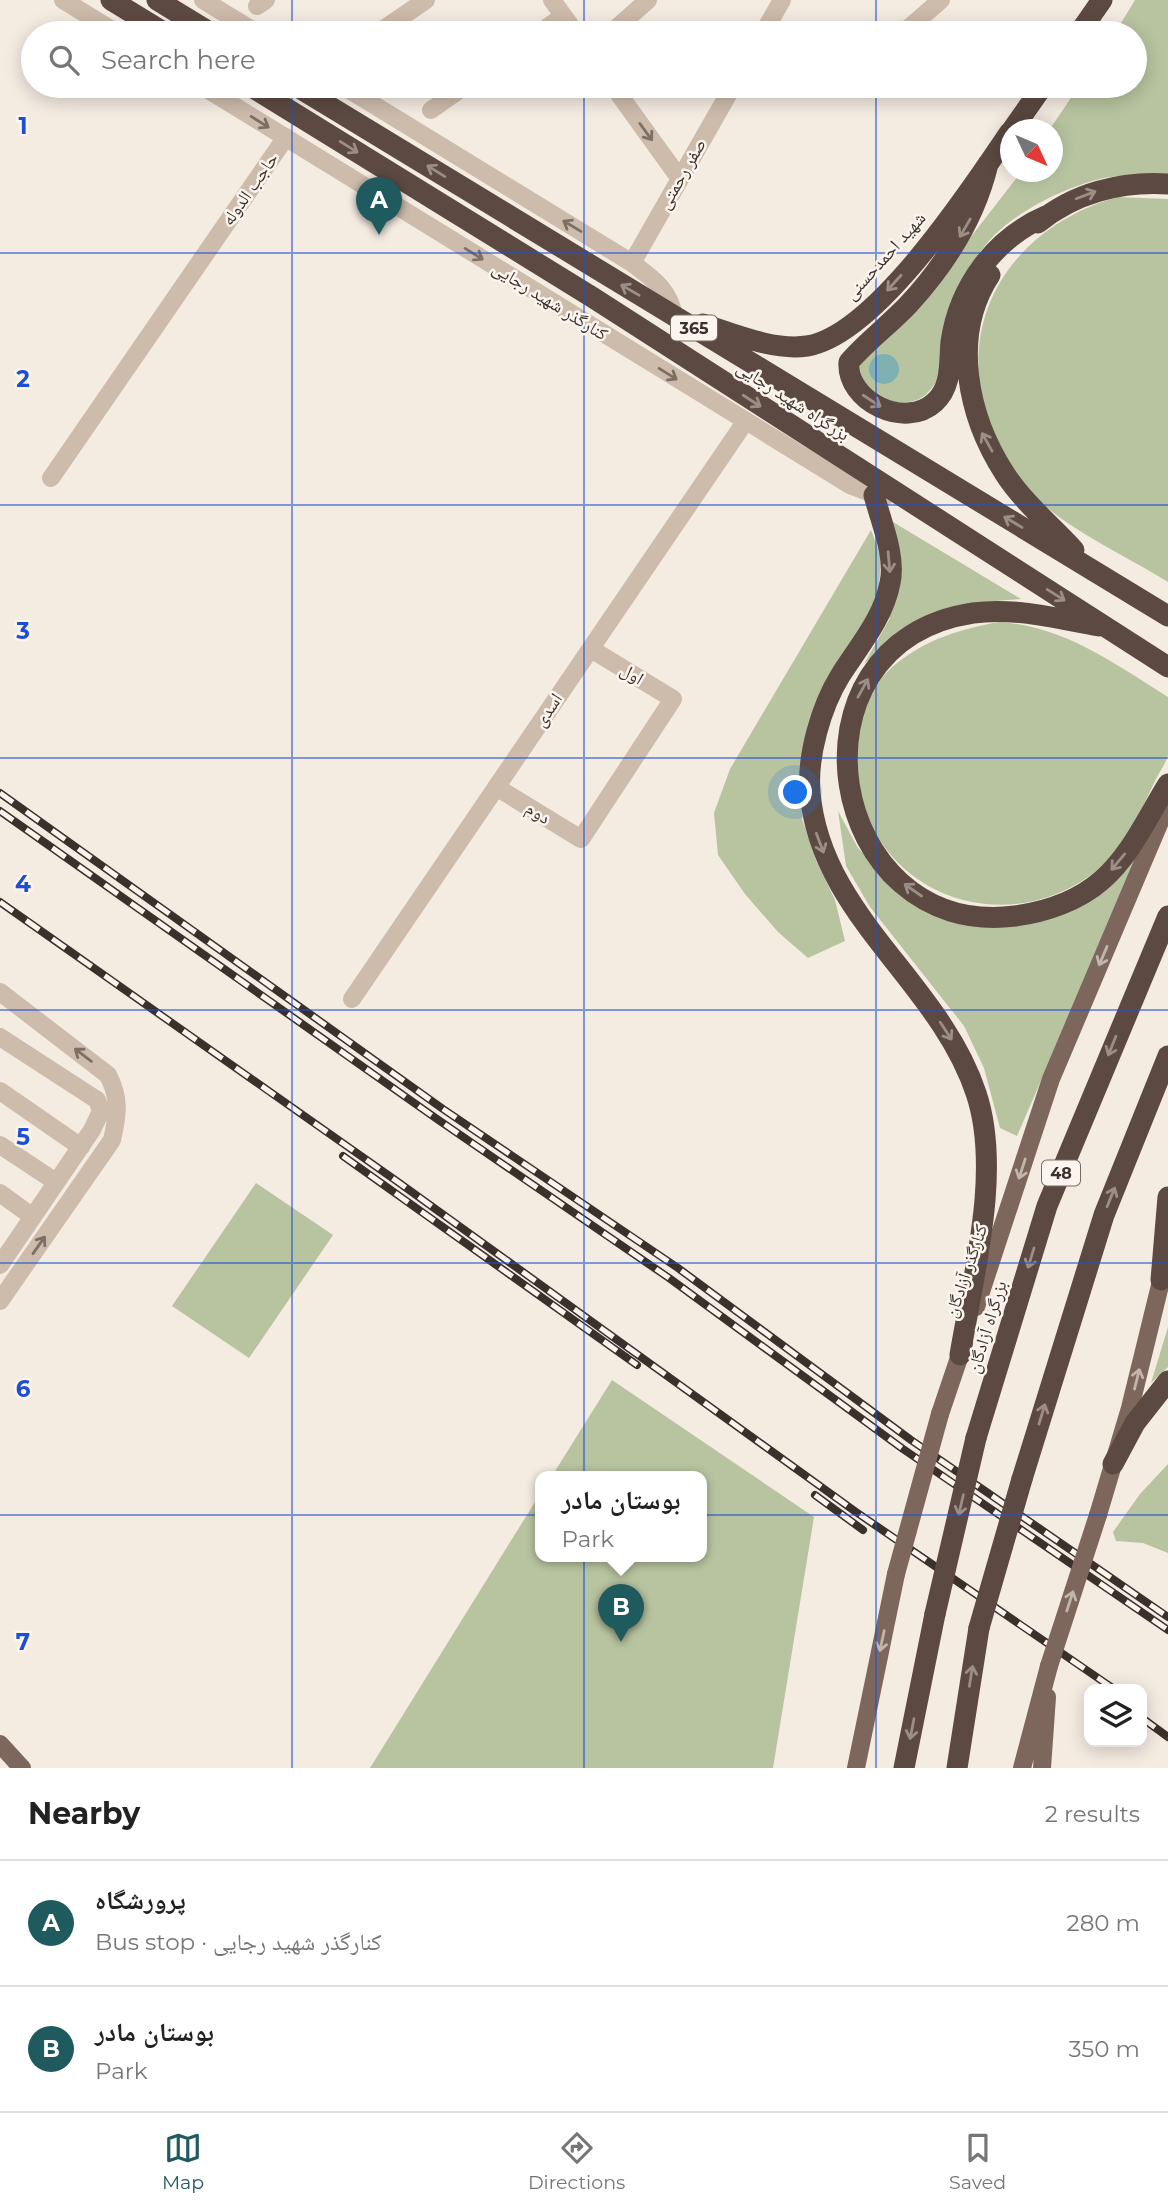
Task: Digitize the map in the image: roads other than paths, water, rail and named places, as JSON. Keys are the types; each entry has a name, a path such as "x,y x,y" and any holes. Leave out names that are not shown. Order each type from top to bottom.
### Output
{"highway":[{"path":"111,0 145,21"},
{"path":"157,0 191,21"},
{"path":"1087,21 1102,0"},
{"name":"بزرگراه شهید رجایی","path":"269,98 592,297 1168,667"},
{"name":"بزرگراه شهید رجایی","path":"316,98 1168,616"},
{"name":"شهید احمدحسنی","path":"1019,119 1034,98"},
{"name":"شهید احمدحسنی","path":"674,316 780,345 806,346 831,338 866,314 960,206 1000,147"},
{"path":"988,164 978,201 965,229 909,304 849,362 848,374 855,389 869,402 888,411 905,414 920,411 934,404 944,392 958,310 975,277 998,247 1021,227 1076,199 1101,190 1138,184 1168,184"},
{"path":"1046,216 1019,239 988,278 970,326 967,377 980,428 1006,476 1093,570"},
{"path":"874,495 889,552 891,581 881,612 839,678 824,713 815,746 810,789 816,836 835,879 852,908 920,990 952,1040 977,1094 984,1135 986,1173 982,1216 960,1355"},
{"path":"1108,628 1007,610 972,613 916,632 878,666 863,685 853,708 846,756 853,811 866,842 901,881 946,908 977,917 1003,917 1056,906 1101,881 1126,853 1168,784"},
{"name":"بزرگراه آزادگان","path":"904,1768 935,1614 976,1438 1047,1206 1168,916"},
{"path":"957,1768 979,1628 1022,1479 1104,1215 1168,1056"},
{"path":"1161,1280 1168,1198"},
{"path":"1113,1464 1135,1423 1168,1381"}],"main road":[{"name":"کنارگذر آزادگان","path":"856,1768 896,1574 940,1413 1051,1079 1168,803"},
{"path":"1022,1768 1049,1666 1113,1464 1168,1257"},
{"path":"1042,1768 1049,1666"},
{"path":"843,1768 873,1683"},
{"path":"0,1744 22,1768"}],"street":[{"path":"63,0 97,21"},
{"path":"203,0 237,21"},
{"path":"395,21 426,0"},
{"path":"552,0 567,21"},
{"path":"624,21 648,0"},
{"path":"916,21 941,0"},
{"path":"770,21 782,1"},
{"path":"556,21 563,16"},
{"name":"کنارگذر شهید رجایی","path":"222,98 850,485 874,495 904,499"},
{"path":"363,98 632,263 663,287 671,300 674,316"},
{"path":"431,110 448,98"},
{"path":"622,98 680,179"},
{"name":"صفر رحمتی","path":"632,263 726,98"},
{"name":"حاجب الدوله","path":"51,478 286,137"},
{"name":"اسدی","path":"352,999 745,422"},
{"name":"اول","path":"580,839 673,699 591,649"},
{"name":"دوم","path":"496,787 580,839"},
{"path":"0,992 108,1075 118,1094 118,1116 111,1140 0,1301"},
{"path":"0,1037 97,1100 101,1111 81,1147 33,1217 3,1254"},
{"path":"0,1091 81,1147"},
{"path":"0,1144 56,1182"},
{"path":"0,1193 33,1217"}],"water":[{"path":"884,354 895,358 899,369 895,380 884,384 873,380 869,369 873,358"}],"railway":[{"path":"0,793 443,1109 678,1268 911,1440 1168,1617"},
{"path":"0,811 437,1119 669,1278 903,1449 1168,1630"},
{"path":"0,902 398,1182 856,1512 1107,1684"},
{"path":"343,1156 637,1365"},
{"path":"815,1495 863,1530"},
{"path":"1147,1722 1168,1737"}],"place":[{"name":"پرورشگاه","path":"379,235"},
{"name":"بوستان مادر","path":"621,1642"}]}
